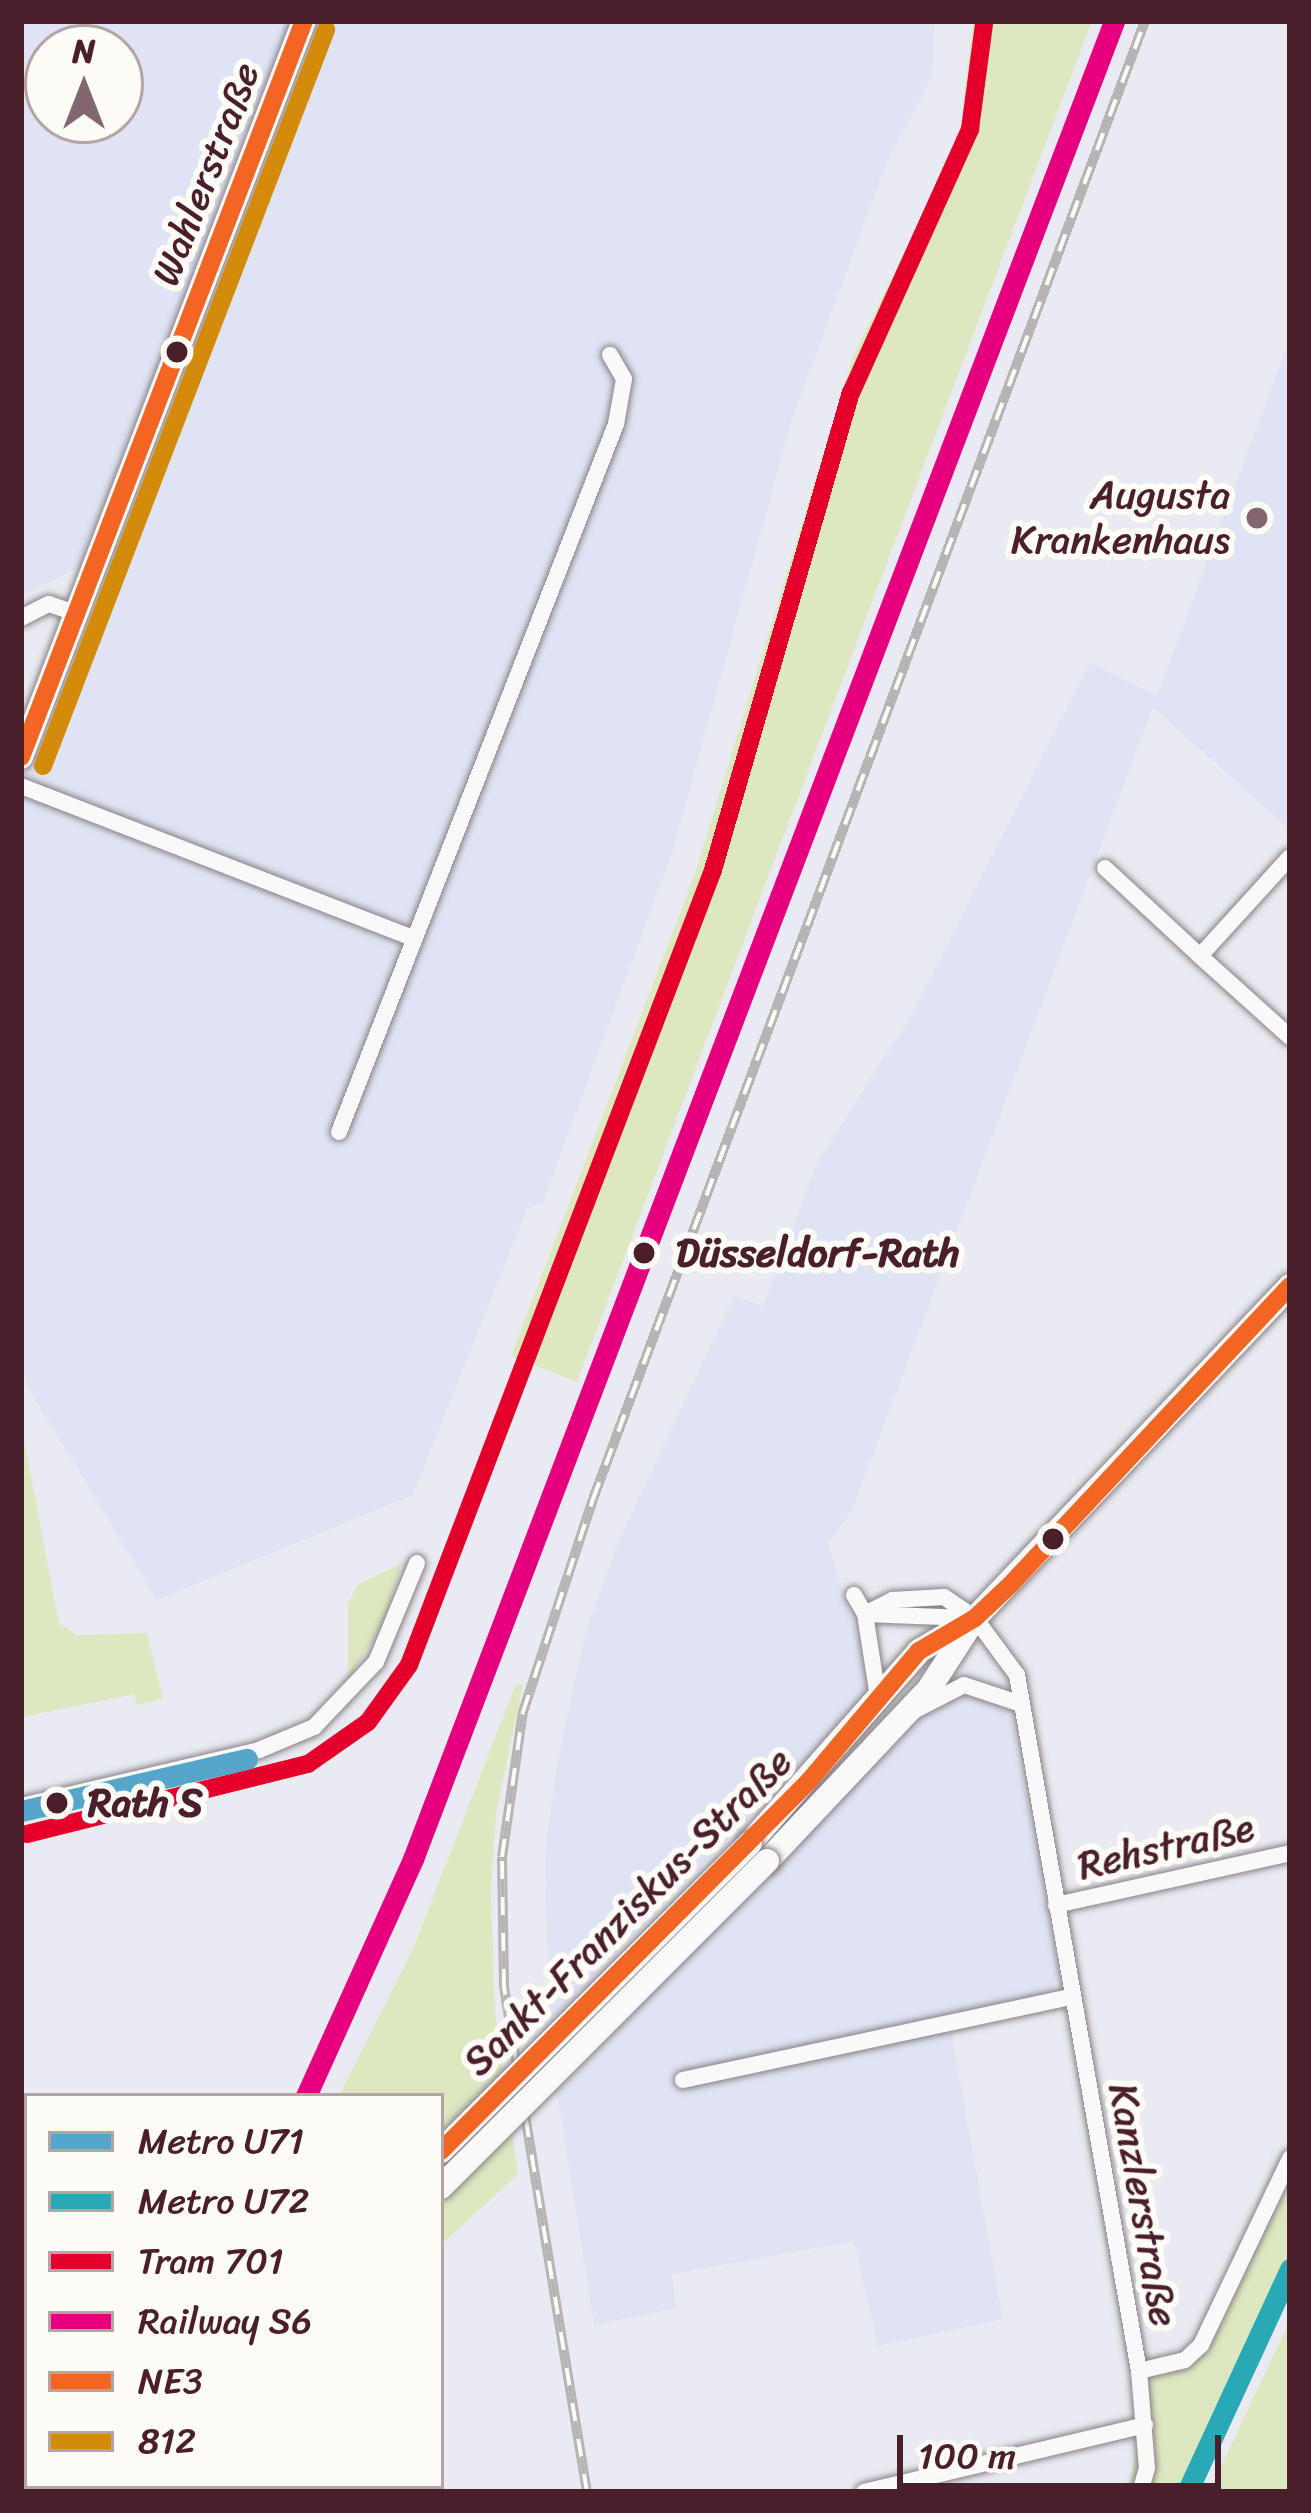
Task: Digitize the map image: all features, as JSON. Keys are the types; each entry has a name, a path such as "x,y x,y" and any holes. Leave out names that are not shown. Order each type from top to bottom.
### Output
{"main road":[{"name":"Wahlerstraße","path":"21,757 304,21"},
{"path":"975,1618 1290,1286"},
{"name":"Sankt-Franziskus-Straße","path":"444,2183 759,1852 936,1636 975,1618"},
{"name":"Sankt-Franziskus-Straße","path":"444,2148 905,1715 975,1618"}],"street":[{"path":"339,1132 410,937 616,424 624,379 610,355"},
{"path":"21,617 49,604 75,613"},
{"path":"21,786 410,937"},
{"path":"1200,956 1290,857"},
{"path":"1105,868 1290,1037"},
{"path":"21,1806 259,1750 314,1727 376,1662 417,1563"},
{"path":"854,1594 866,1614 880,1679 877,1704"},
{"path":"866,1614 975,1618"},
{"name":"Kanzlerstraße","path":"975,1618 1012,1664 1021,1704 1139,2371 1145,2425 1140,2492"},
{"path":"905,1715 964,1685 1021,1704"},
{"name":"Rehstraße","path":"1056,1905 1290,1853"},
{"path":"682,2080 1072,1997"},
{"path":"1139,2371 1185,2360 1201,2345 1290,2158"},
{"path":"864,2492 1145,2425"}],"shaded area":[{"path":"21,21 935,21 932,76 885,167 792,420 671,856 543,1202 527,1209 413,1495 157,1600 26,1384 21,1362 21,777 105,555 21,596"},
{"path":"1290,338 1290,830 1153,707 853,1508 828,1544 869,1674 865,1700 549,2021 545,1851 557,1764 585,1634 619,1540 734,1296 763,1306 818,1161 908,1021 1090,663 1157,696"},
{"path":"975,1689 1009,1704 1059,1973 1047,1996 963,2016 951,2031 1003,2319 878,2346 854,2241 672,2274 676,2308 594,2325 557,2093 938,1700"}],"green space":[{"path":"973,21 1092,21 577,1382 511,1356 696,871 853,356 986,87 962,112"},
{"path":"21,1424 59,1623 77,1635 147,1633 163,1699 137,1705 134,1694 22,1717"},
{"path":"401,1564 384,1623 348,1679 348,1604 357,1585"},
{"path":"516,1684 523,1685 496,1813 491,1894 495,2012 518,2174 444,2242 444,2093 341,2093 413,1949"},
{"path":"1290,2167 1290,2250 1179,2492 1128,2492 1150,2376 1186,2362"},
{"path":"1290,2320 1290,2492 1209,2492"}],"railway":[{"path":"587,2492 504,1987 502,1857 523,1712 593,1499 1145,21"}],"metro line":[{"name":"U71","path":"21,1811 247,1759"},
{"name":"U72","path":"1187,2492 1290,2269"}],"tram line":[{"name":"701","path":"27,1834 308,1764 368,1722 409,1665 713,870 851,393 970,129 984,24"}],"rail line":[{"name":"S6","path":"307,2093 413,1859 1114,21"}],"transit line":[{"name":"NE3","path":"21,757 304,21"},
{"name":"812","path":"43,766 326,30"},
{"name":"NE3","path":"444,2148 809,1781 919,1651 975,1618 1010,1585 1290,1286"}],"place":[{"name":"Augusta Krankenhaus","path":"1257,518"},
{"name":"Düsseldorf-Rath","path":"644,1253"},
{"name":"Rath S","path":"57,1803"}]}
